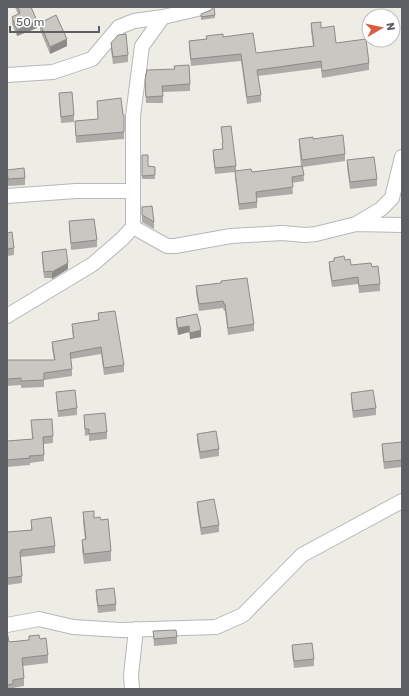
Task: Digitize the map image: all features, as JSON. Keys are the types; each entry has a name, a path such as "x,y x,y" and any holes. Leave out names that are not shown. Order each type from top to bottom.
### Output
{"street":[{"path":"7,75 53,72 92,58 119,27 134,20 163,17 206,7"},
{"path":"7,316 93,264 122,239 133,227 133,116 142,46 163,17"},
{"path":"356,224 381,209 392,198 402,157"},
{"path":"7,196 76,191 133,191"},
{"path":"133,227 167,246 175,246 231,236 282,233 305,235 316,234 356,224 402,225"},
{"path":"7,625 39,619 73,627 120,630 216,627 243,615 302,555 402,501"},
{"path":"132,689 131,675 136,629"}],"building":[{"path":"18,7 31,7 37,21 17,30 12,17 20,13"},
{"path":"213,7 215,15 201,17 201,14 211,10"},
{"path":"56,15 67,39 50,47 40,23"},
{"path":"321,22 321,28 334,26 336,43 361,40 361,48 367,48 369,63 322,71 321,61 257,70 261,95 247,97 241,54 191,59 189,41 207,39 206,36 223,34 223,37 253,33 256,53 314,46 311,23"},
{"path":"126,34 128,55 113,57 111,43 118,35"},
{"path":"189,65 190,84 162,86 163,96 146,97 145,80 147,70 175,69 174,66"},
{"path":"72,92 74,115 61,117 59,93"},
{"path":"121,98 124,115 124,132 76,136 75,121 98,119 97,101"},
{"path":"231,126 236,166 215,168 213,150 223,149 221,127"},
{"path":"343,135 345,154 302,160 299,139 313,137 313,139"},
{"path":"142,155 148,155 148,166 155,167 155,175 142,176"},
{"path":"374,157 377,179 350,182 347,160"},
{"path":"302,166 304,175 292,177 293,187 256,192 257,202 239,204 235,171 251,169 252,172"},
{"path":"24,168 25,178 8,179 7,170"},
{"path":"152,206 154,222 142,215 142,207"},
{"path":"94,219 97,240 71,243 69,221"},
{"path":"12,232 14,248 7,249 7,233"},
{"path":"66,249 68,263 52,272 44,272 42,252"},
{"path":"344,256 345,260 350,259 351,265 371,263 372,267 378,266 380,284 359,286 358,277 332,281 329,262 334,261 334,258"},
{"path":"247,278 254,324 228,328 225,304 223,301 199,304 196,286"},
{"path":"115,311 124,365 104,368 101,347 70,353 72,369 44,373 44,380 21,381 21,378 7,379 7,360 55,360 52,342 74,338 72,324 99,320 98,313"},
{"path":"197,314 201,330 190,333 189,326 178,328 176,318"},
{"path":"75,390 77,408 58,411 56,392"},
{"path":"373,390 376,408 353,411 351,393"},
{"path":"105,413 107,432 89,434 89,429 85,429 84,415"},
{"path":"52,419 53,436 43,437 44,455 7,460 7,441 33,439 31,420"},
{"path":"216,431 219,449 200,452 197,434"},
{"path":"402,442 402,460 384,462 382,444"},
{"path":"214,499 219,525 201,528 197,502"},
{"path":"94,511 94,518 100,517 101,520 108,519 111,551 84,554 82,540 86,539 83,512"},
{"path":"51,517 55,546 21,550 22,576 7,578 7,532 32,530 31,520"},
{"path":"114,588 116,604 98,606 96,590"},
{"path":"176,630 177,637 154,639 153,631"},
{"path":"7,632 9,642 29,640 29,636 39,635 40,639 46,638 48,655 22,658 24,678 13,680 13,684 7,685"},
{"path":"312,643 314,659 294,661 292,645"}]}
